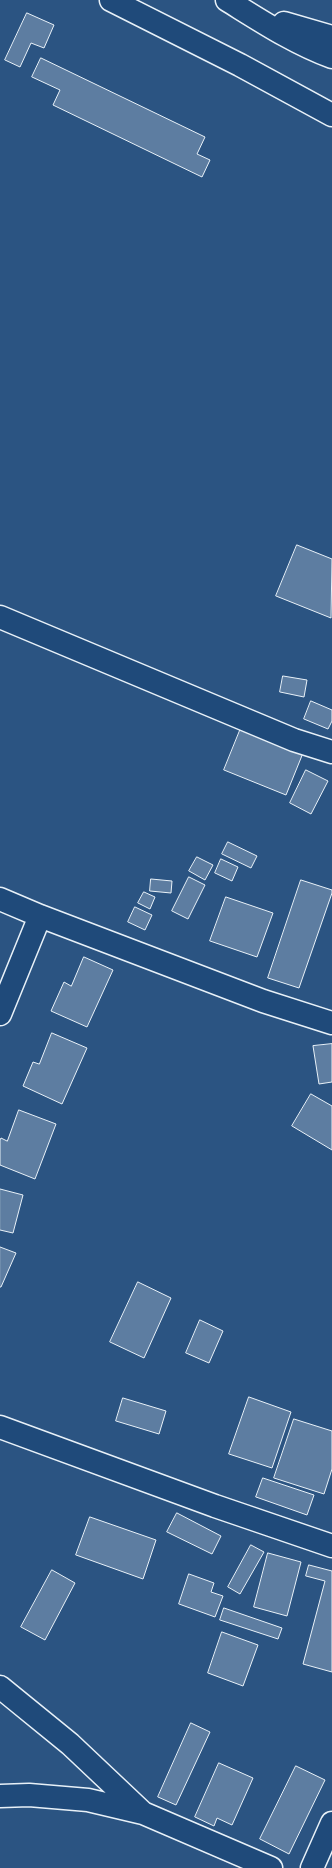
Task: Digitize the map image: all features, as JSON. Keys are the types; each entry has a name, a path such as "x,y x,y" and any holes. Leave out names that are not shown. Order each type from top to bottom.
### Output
{"street":[{"path":"111,0 240,65 332,114"},
{"path":"228,0 260,14 310,32 332,37"},
{"path":"228,0 270,27 315,51 332,57"},
{"path":"0,617 294,740 332,752"},
{"path":"0,899 40,916 263,1001 332,1023"},
{"path":"0,1014 40,916"},
{"path":"0,1427 215,1506 332,1546"},
{"path":"0,1687 70,1744 143,1813"},
{"path":"0,1796 29,1795 88,1800 143,1813 271,1868"},
{"path":"312,1868 332,1823"}],"building":[{"path":"27,13 54,25 44,48 31,43 20,67 5,60"},
{"path":"41,58 205,137 197,154 210,160 202,177 53,105 60,90 32,77"},
{"path":"297,545 332,559 331,618 276,596"},
{"path":"283,676 307,680 304,697 280,692"},
{"path":"311,701 332,710 332,721 328,729 304,719"},
{"path":"241,728 303,753 286,795 224,770"},
{"path":"306,770 328,781 311,814 290,803"},
{"path":"228,842 257,856 251,868 222,854"},
{"path":"197,857 213,865 205,880 189,871"},
{"path":"221,859 238,867 232,881 215,873"},
{"path":"189,877 205,885 188,919 172,911"},
{"path":"151,879 172,881 171,893 150,891"},
{"path":"301,880 332,890 332,893 299,988 268,978"},
{"path":"144,892 155,897 150,909 138,903"},
{"path":"226,897 273,913 257,957 210,941"},
{"path":"135,907 152,915 145,930 128,922"},
{"path":"84,957 113,970 87,1027 51,1011 64,982 71,986"},
{"path":"52,1033 87,1048 62,1104 23,1086 33,1062 39,1064"},
{"path":"332,1044 332,1082 319,1084 313,1046"},
{"path":"311,1094 332,1106 332,1150 292,1126"},
{"path":"19,1110 56,1124 35,1179 0,1165 0,1140 1,1138 7,1141"},
{"path":"0,1189 23,1195 13,1233 0,1230"},
{"path":"0,1247 16,1253 1,1287 0,1287"},
{"path":"138,1282 171,1298 144,1358 110,1342"},
{"path":"200,1320 223,1331 209,1363 186,1353"},
{"path":"249,1397 291,1412 272,1468 229,1454"},
{"path":"123,1398 166,1411 159,1434 116,1421"},
{"path":"294,1419 332,1431 332,1469 324,1494 274,1478"},
{"path":"263,1478 314,1495 307,1515 256,1497"},
{"path":"177,1513 221,1536 212,1554 167,1532"},
{"path":"90,1517 156,1540 143,1579 76,1555"},
{"path":"251,1545 264,1552 240,1594 228,1587"},
{"path":"268,1553 301,1562 287,1616 254,1607"},
{"path":"309,1565 332,1571 332,1672 303,1664 325,1581 306,1576"},
{"path":"52,1570 75,1583 45,1640 21,1627"},
{"path":"189,1574 214,1583 211,1592 223,1596 215,1617 179,1604"},
{"path":"224,1608 282,1628 278,1639 220,1620"},
{"path":"222,1632 258,1645 243,1686 208,1673"},
{"path":"191,1723 210,1732 176,1805 158,1797"},
{"path":"219,1763 253,1778 232,1825 217,1818 214,1826 195,1817"},
{"path":"296,1766 325,1780 289,1854 260,1839"}]}
